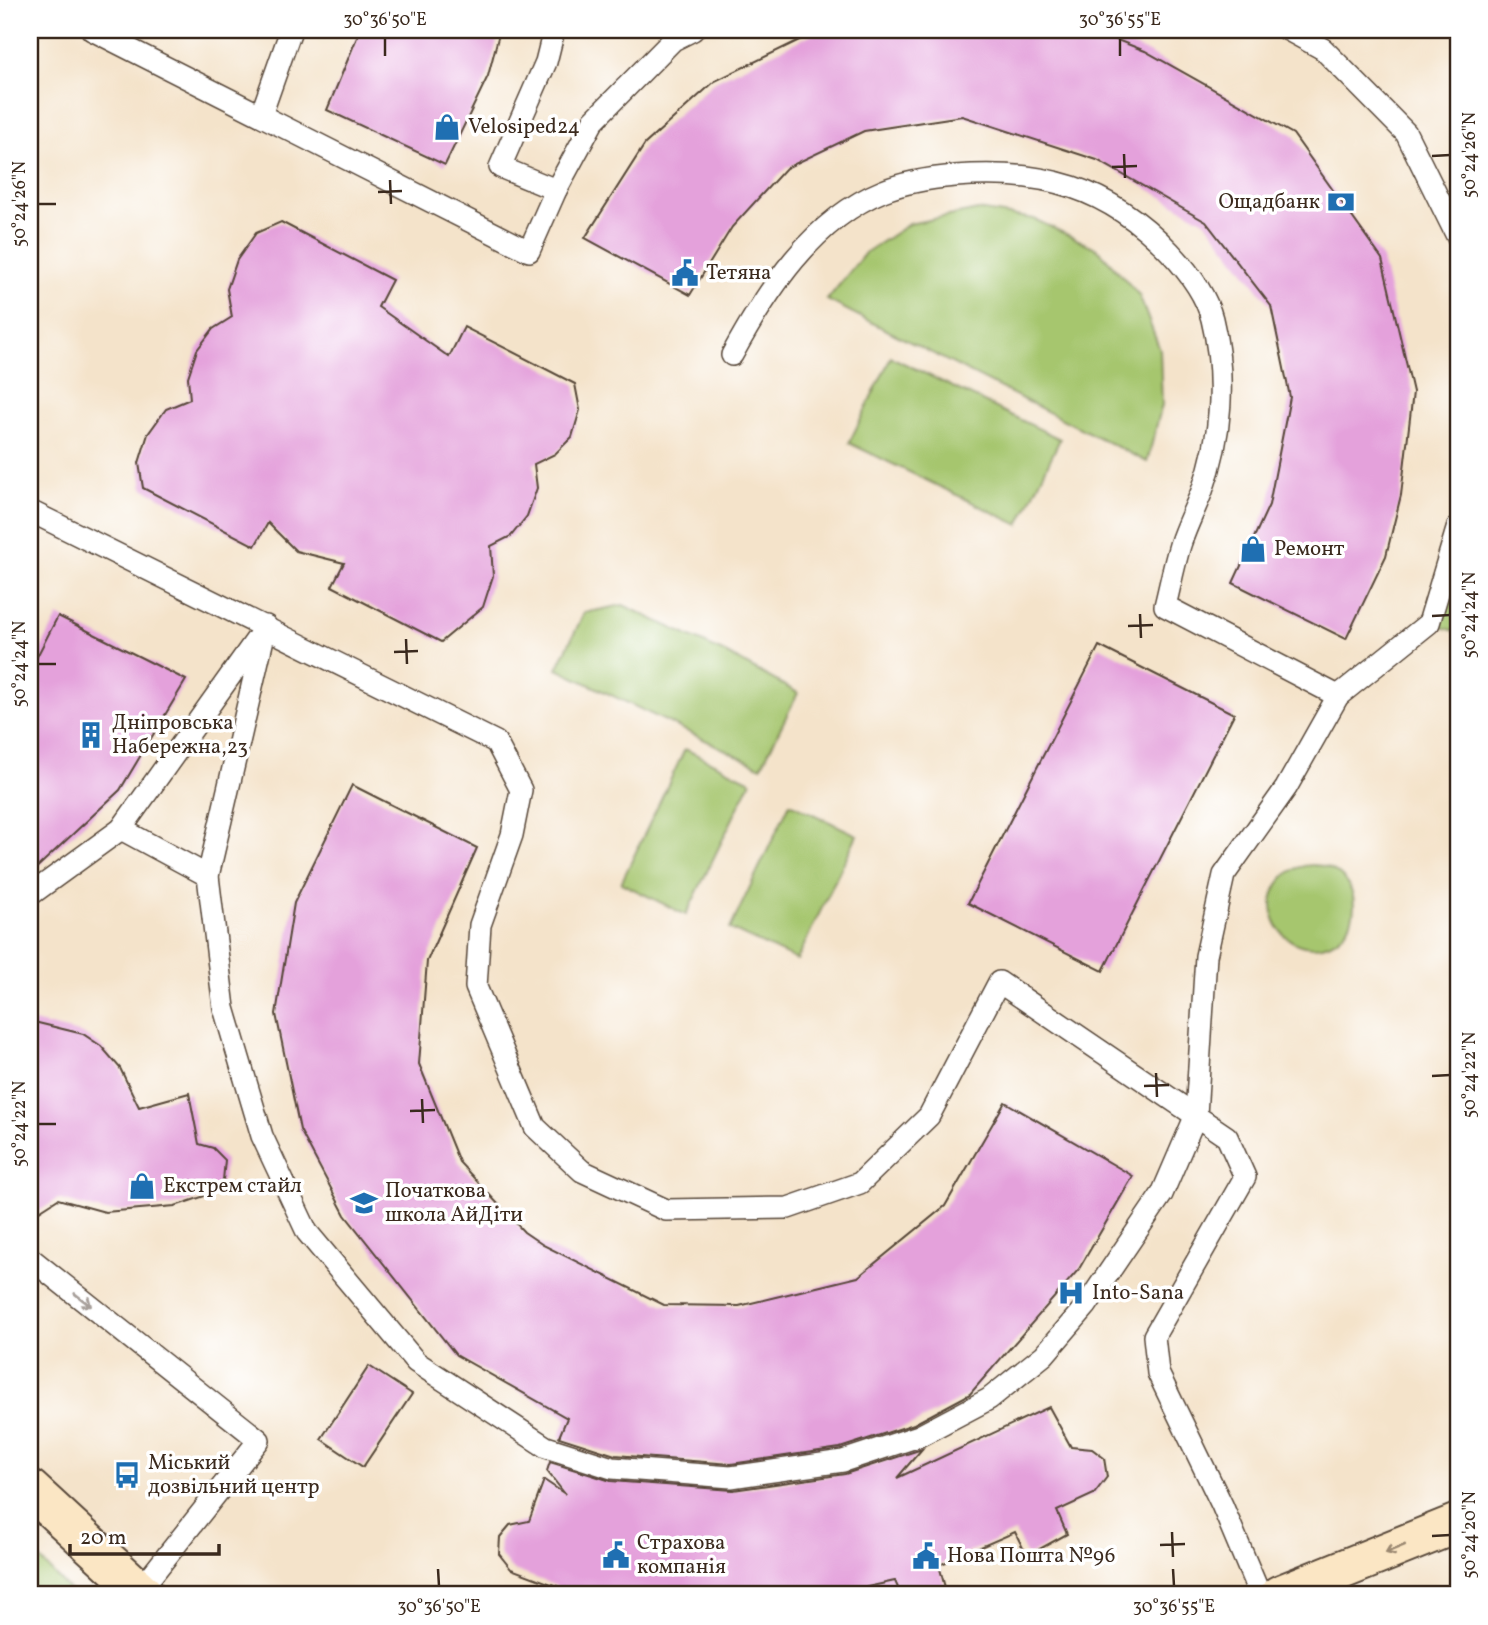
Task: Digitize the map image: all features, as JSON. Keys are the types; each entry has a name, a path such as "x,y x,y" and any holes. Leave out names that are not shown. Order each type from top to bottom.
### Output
{"main road":[{"path":"30,1489 142,1592"},
{"path":"1279,1595 1458,1523"}],"lane":[{"path":"92,30 529,251 556,190 594,120 673,40 693,30"},
{"path":"261,116 291,30"},
{"path":"554,30 546,62 500,167 556,190"},
{"path":"1288,30 1323,48 1406,133 1458,238"},
{"path":"732,355 760,304 828,224 883,191 935,178 1001,172 1052,179 1110,203 1154,236 1188,271 1212,317 1219,367 1220,415 1211,460 1181,544 1165,606 1338,696"},
{"path":"30,511 496,741 521,790 512,835 480,925 476,987 535,1127 582,1171 666,1210 788,1208 860,1183 929,1116 999,982 1227,1137 1245,1177 1154,1336 1158,1373 1222,1504 1260,1595"},
{"path":"266,626 208,876 224,1008 262,1136 307,1232 416,1362 546,1447 612,1468 731,1477 843,1461 919,1436 989,1399 1044,1355 1086,1306 1163,1194 1196,1115 1206,956 1224,875 1286,789 1338,696 1429,623 1458,526"},
{"path":"30,895 121,829 266,626"},
{"path":"121,829 208,876"},
{"path":"30,1258 259,1440 142,1592"}],"green space":[{"path":"978,210 1034,219 1098,249 1139,295 1160,350 1162,405 1147,462 827,300 865,253 909,224"},
{"path":"891,357 1060,439 1019,525 849,443"},
{"path":"1458,526 1458,632 1429,623"},
{"path":"623,605 727,654 798,693 761,767 557,669 584,613"},
{"path":"685,749 751,781 686,915 621,883"},
{"path":"790,803 857,835 797,960 730,929"},
{"path":"1313,865 1329,869 1342,877 1350,890 1354,906 1350,922 1342,935 1329,943 1313,947 1297,943 1284,935 1276,922 1272,906 1276,890 1284,877 1297,869"},
{"path":"30,1549 74,1595 30,1595"}],"building":[{"path":"360,30 500,30 488,76 445,165 327,110"},
{"path":"820,30 1092,30 1145,51 1293,134 1382,259 1413,392 1401,495 1386,556 1346,639 1233,583 1269,505 1290,397 1271,306 1206,222 1097,160 962,116 864,131 786,168 732,227 690,295 585,238 645,144 715,81"},
{"path":"281,222 392,280 378,307 449,357 464,327 575,384 580,410 572,437 555,454 534,464 537,488 527,516 511,536 491,546 493,576 483,607 441,642 332,586 344,563 296,551 268,523 255,546 143,488 139,463 148,434 166,409 190,399 188,377 197,350 213,329 232,317 227,289 237,260 256,233"},
{"name":"Дніпровська Набережна,23","path":"58,616 186,680 120,790 30,874 30,670"},
{"path":"1099,646 1234,714 1103,971 968,903"},
{"path":"352,785 477,848 427,961 419,1064 459,1162 524,1232 543,1245 664,1305 739,1306 858,1277 945,1206 1005,1102 1133,1176 1079,1269 970,1394 914,1424 840,1448 731,1464 615,1455 559,1437 567,1418 456,1355 345,1215 300,1130 276,1014 294,903"},
{"path":"30,1021 83,1034 101,1046 120,1068 139,1107 189,1093 199,1144 213,1148 225,1160 223,1180 208,1195 175,1206 105,1212 58,1199 30,1217"},
{"path":"369,1366 412,1394 363,1467 321,1439"},
{"path":"1049,1407 1071,1447 1092,1449 1104,1458 1107,1477 1094,1494 1057,1511 1067,1534 1027,1556 1015,1532 939,1565 947,1595 901,1595 895,1581 831,1595 554,1595 557,1586 511,1569 499,1554 500,1537 510,1525 529,1521 544,1480 565,1494 547,1471 550,1462 611,1481 733,1490 845,1474 922,1449 897,1478"}],"place":[{"name":"Velosiped24","path":"447,127"},
{"name":"Ощадбанк","path":"1341,202"},
{"name":"Тетяна","path":"685,273"},
{"name":"Ремонт","path":"1253,549"},
{"name":"Дніпровська Набережна,23","path":"91,735"},
{"name":"Екстрем стайл","path":"142,1186"},
{"name":"Початкова школа АйДіти","path":"364,1203"},
{"name":"Into-Sana","path":"1071,1293"},
{"name":"Міський дозвільний центр","path":"127,1475"},
{"name":"Страхова компанія","path":"616,1555"},
{"name":"Нова Пошта №96","path":"926,1556"}]}
